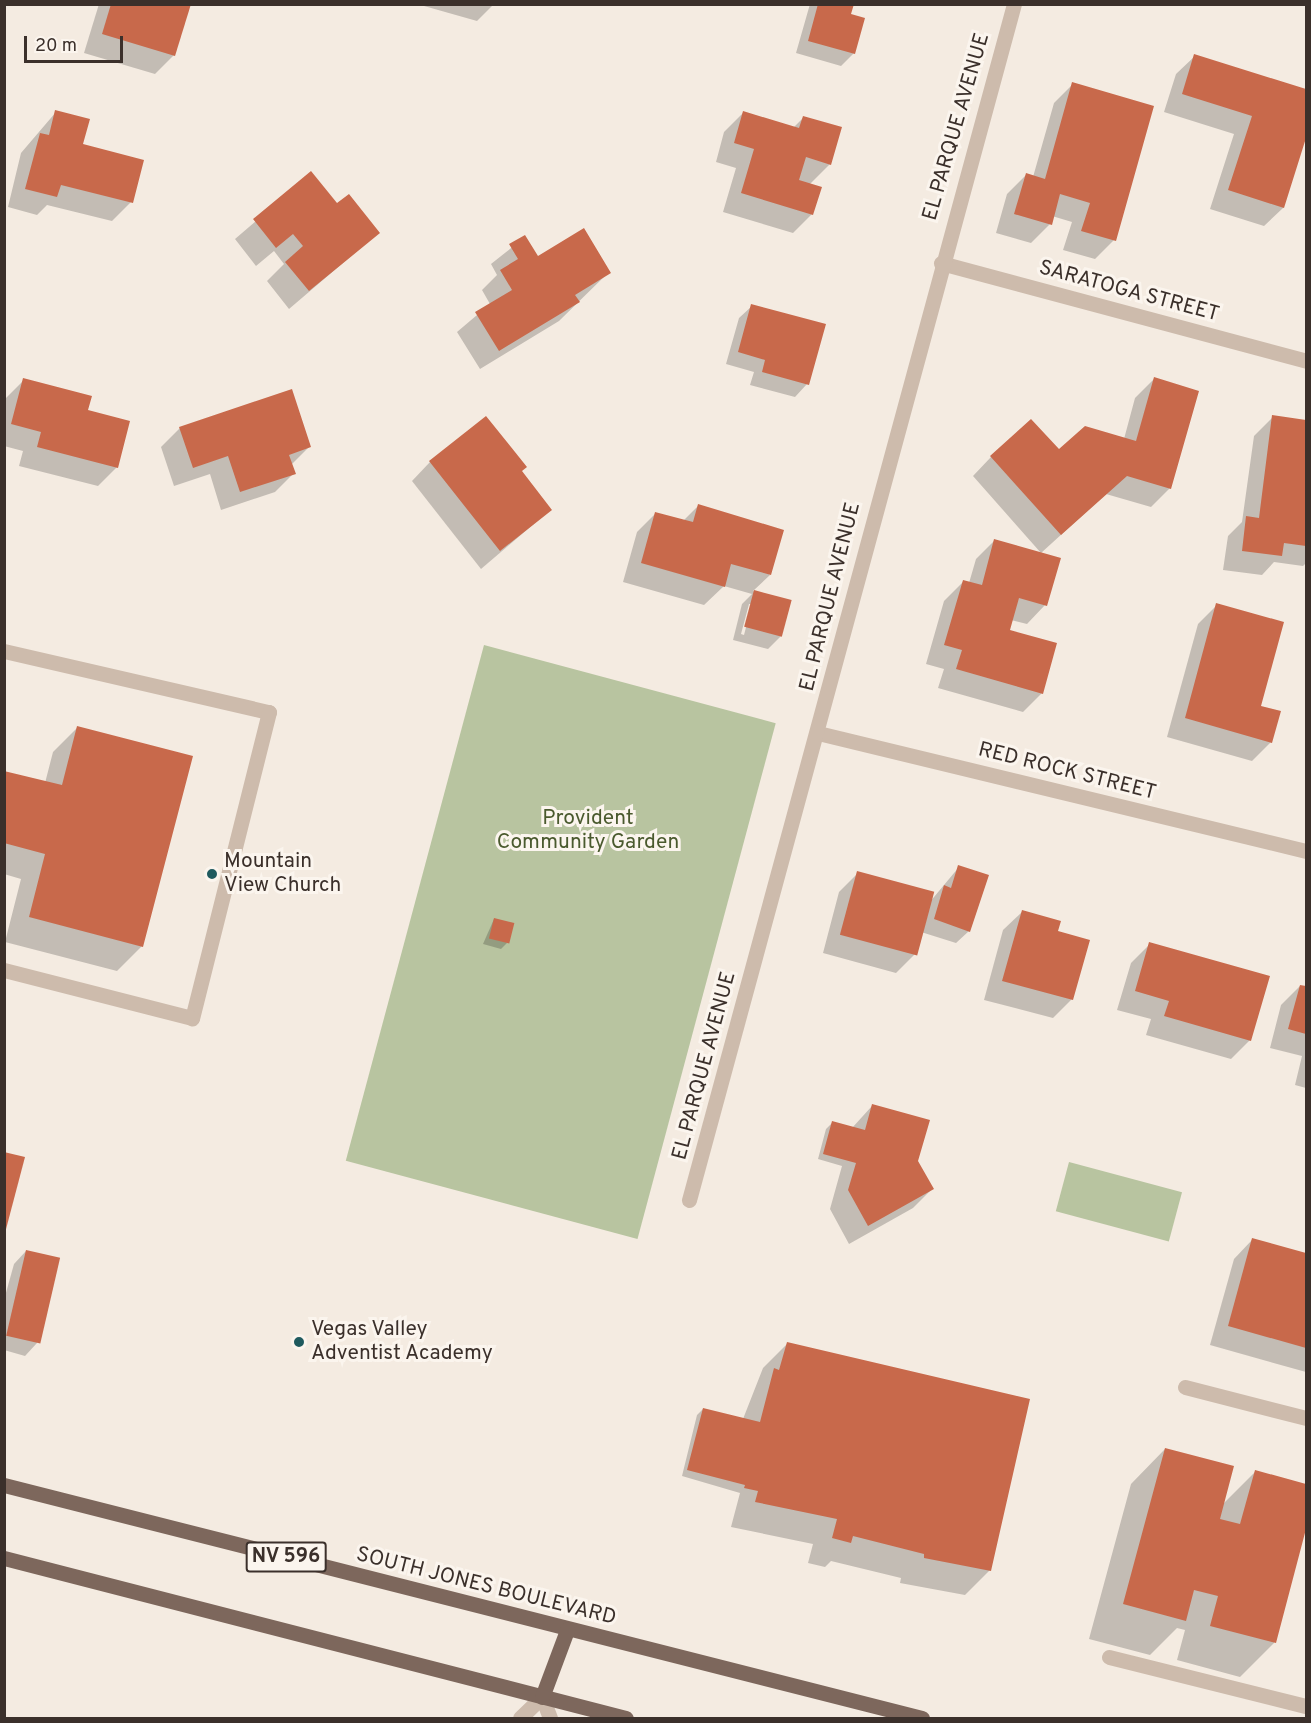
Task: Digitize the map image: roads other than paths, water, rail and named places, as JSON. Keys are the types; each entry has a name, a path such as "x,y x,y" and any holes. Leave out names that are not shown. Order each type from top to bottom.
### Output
{"main road":[{"name":"SOUTH JONES BOULEVARD","path":"4,1485 922,1719"},
{"path":"4,1558 626,1719"},
{"path":"542,1697 567,1630"}],"street":[{"name":"EL PARQUE AVENUE","path":"689,1200 818,733 941,263 1014,4"},
{"name":"SARATOGA STREET","path":"941,263 1306,361"},
{"path":"4,651 269,712 192,1018 4,970"},
{"name":"RED ROCK STREET","path":"818,733 1306,851"},
{"path":"1185,1386 1306,1418"},
{"path":"1109,1657 1306,1706"},
{"path":"520,1719 542,1697 550,1719"}],"place":[{"name":"Mountain View Church","path":"212,874"},
{"name":"Vegas Valley Adventist Academy","path":"299,1342"}],"park label":[{"name":"Provident Community Garden","path":"588,831"}]}
